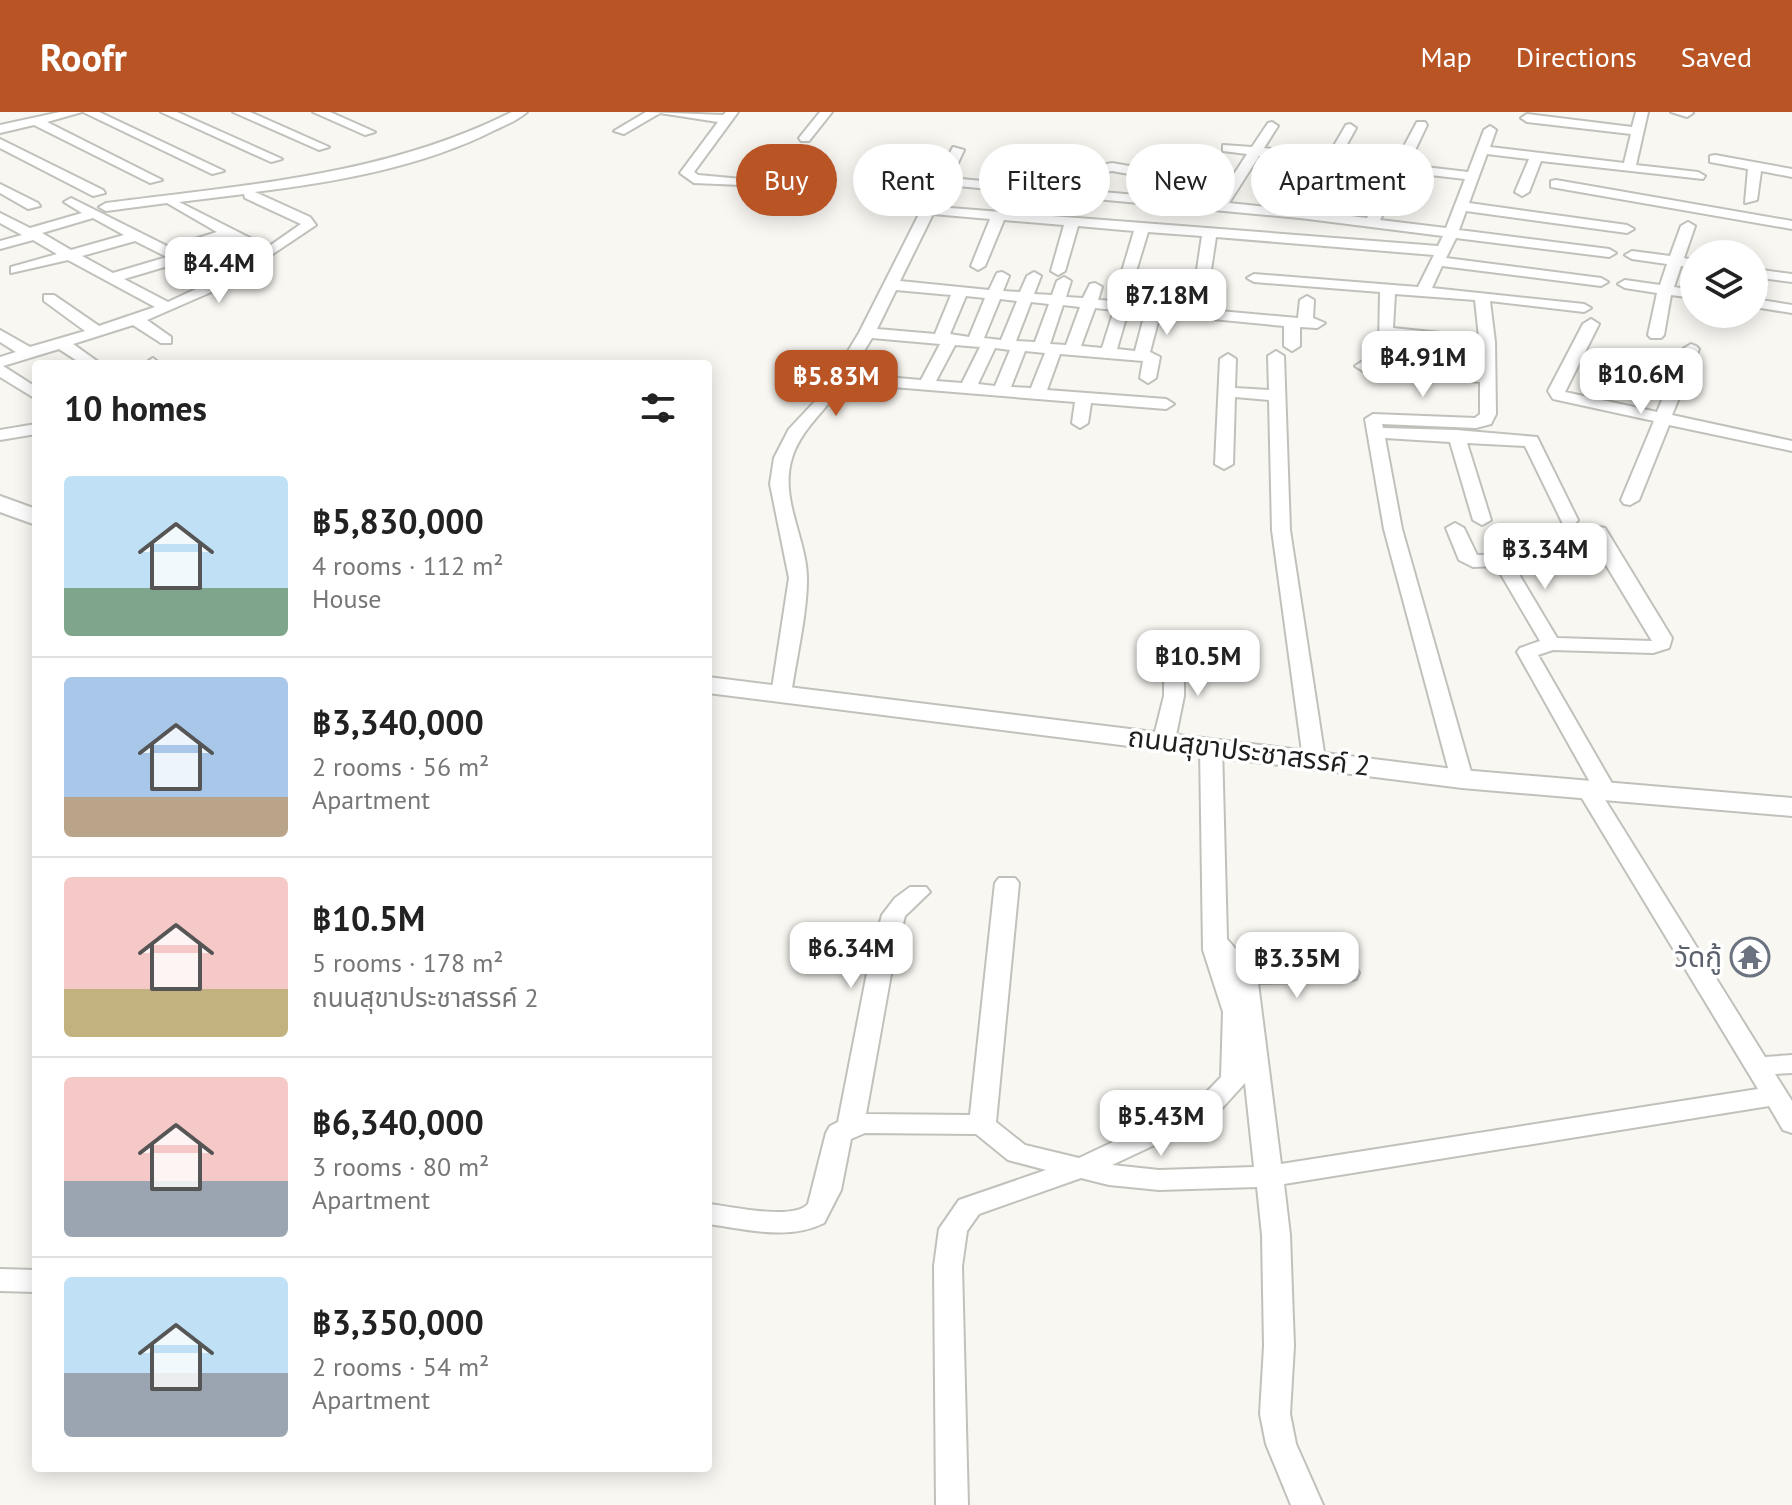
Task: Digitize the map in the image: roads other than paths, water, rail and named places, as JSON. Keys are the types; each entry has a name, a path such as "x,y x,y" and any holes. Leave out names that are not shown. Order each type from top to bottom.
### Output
{"street":[{"path":"0,129 76,112"},
{"path":"89,112 217,171"},
{"path":"167,112 276,159"},
{"path":"239,112 323,147"},
{"path":"319,112 369,132"},
{"path":"0,245 99,211 356,171 453,144 494,128 521,112"},
{"path":"620,131 655,112"},
{"path":"666,112 729,115"},
{"path":"805,138 826,112"},
{"path":"1629,168 1642,112"},
{"path":"1677,112 1687,113"},
{"path":"729,115 687,173 694,179 736,182"},
{"path":"1527,118 1559,140 1629,168 1698,176"},
{"path":"35,121 155,180"},
{"path":"1412,144 1421,125"},
{"path":"1260,144 1272,126"},
{"path":"1340,144 1350,128"},
{"path":"1423,291 1451,234 1490,130"},
{"path":"1522,192 1534,161 1559,140 1638,131"},
{"path":"0,143 98,193"},
{"path":"1482,150 1591,172"},
{"path":"1235,183 1251,159"},
{"path":"1715,159 1792,173"},
{"path":"1750,200 1755,166"},
{"path":"1434,172 1472,176"},
{"path":"1556,184 1792,225"},
{"path":"0,188 33,206"},
{"path":"0,362 168,308 269,253 308,223 250,195"},
{"path":"71,202 99,211 136,236 223,280"},
{"path":"173,204 269,253"},
{"path":"1460,206 1627,229"},
{"path":"781,695 798,578 779,484 783,458 797,429 827,398 867,333 926,216"},
{"path":"978,266 999,216"},
{"path":"1009,216 1440,256 1601,282"},
{"path":"1316,216 1609,253"},
{"path":"1372,223 1376,216"},
{"path":"0,217 168,308"},
{"path":"1045,416 1047,348 1072,222"},
{"path":"1656,335 1665,290 1688,226"},
{"path":"1113,376 1113,353 1142,228"},
{"path":"114,277 229,233"},
{"path":"1201,305 1209,234"},
{"path":"16,270 136,236"},
{"path":"1632,255 1680,262"},
{"path":"926,385 945,339 963,274"},
{"path":"1768,275 1792,278"},
{"path":"1002,276 995,294 998,343 1010,413"},
{"path":"970,408 973,388 1034,276"},
{"path":"1254,278 1482,296 1588,316 1556,391 1559,396 1792,446"},
{"path":"1625,284 1680,292"},
{"path":"891,285 1058,300 1092,295 1123,306 1158,309 1201,305 1227,316 1304,323"},
{"path":"1388,289 1385,339 1487,342"},
{"path":"1141,356 1168,290"},
{"path":"1080,372 1080,350 1092,295"},
{"path":"1227,316 1232,296"},
{"path":"1462,779 1393,529 1373,419 1476,423 1485,420 1488,414 1487,342 1482,296"},
{"path":"49,298 97,332"},
{"path":"1307,300 1304,323 1284,351 1277,396 1281,530 1314,759"},
{"path":"1768,305 1792,309"},
{"path":"136,320 166,340"},
{"path":"867,333 1152,357 1148,378"},
{"path":"0,335 29,353"},
{"path":"59,342 87,360"},
{"path":"1630,500 1691,349"},
{"path":"1224,464 1228,359"},
{"path":"1363,366 1486,378"},
{"path":"0,370 32,391"},
{"path":"840,378 1166,404"},
{"path":"1227,392 1277,396"},
{"path":"1080,423 1084,397"},
{"path":"1113,418 1117,400"},
{"path":"0,435 32,430"},
{"path":"1377,433 1531,441 1569,520"},
{"path":"1456,435 1482,520"},
{"path":"0,503 32,516"},
{"path":"1455,528 1466,556 1473,561 1612,559"},
{"path":"1599,532 1612,559 1662,638 1662,644 1653,647 1551,644 1527,652 1597,791 1792,1123"},
{"path":"1502,561 1551,644"},
{"path":"1164,740 1174,707 1178,678 1174,650"},
{"name":"ถนนสุขาประชาสรรค์ 2","path":"712,686 1462,779 1789,812"},
{"path":"952,1505 948,1266 953,1229 969,1207 1084,1167 1205,1110 1234,1080 1235,1012 1215,950 1211,746"},
{"path":"982,1125 1007,883"},
{"path":"851,1126 881,963 891,927 903,903 918,892"},
{"path":"1215,941 1245,975 1276,1235 1279,1346 1275,1414 1281,1444 1307,1505"},
{"path":"1245,975 1347,973"},
{"path":"1759,1067 1792,1064"},
{"path":"712,1214 799,1223 815,1216 823,1204 839,1133 862,1123 982,1125 1017,1153 1109,1175 1159,1180 1269,1176 1776,1096"},
{"path":"0,1280 32,1281"}],"place":[{"name":"วัดกู้","path":"1750,957"}]}
